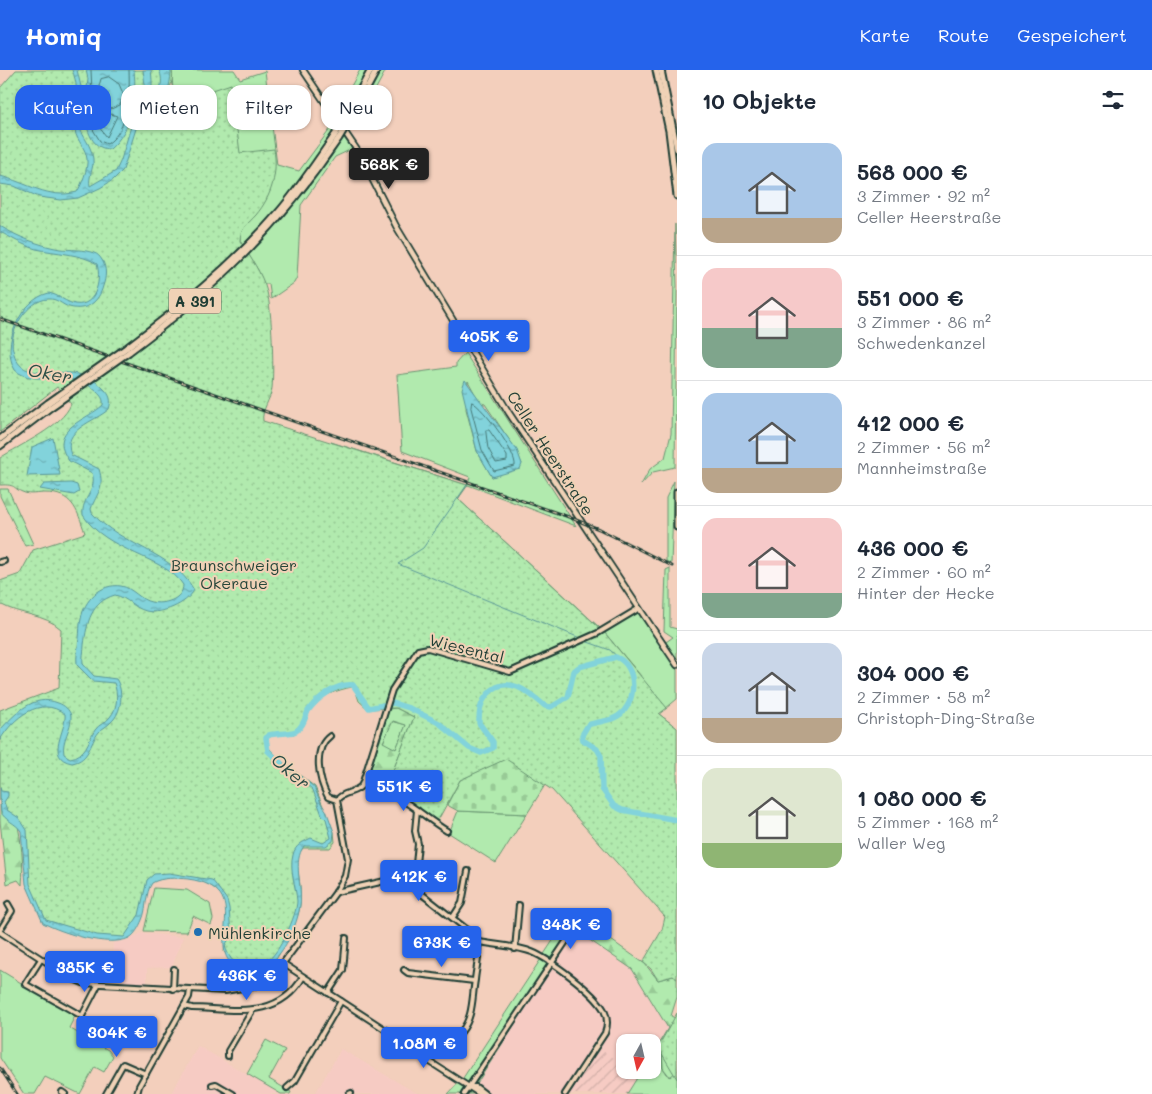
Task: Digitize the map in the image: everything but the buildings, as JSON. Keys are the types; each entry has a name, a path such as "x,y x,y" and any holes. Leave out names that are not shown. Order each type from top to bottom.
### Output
{"highway":[{"name":"A 391","path":"364,85 371,70"},
{"name":"A 391","path":"368,85 377,70"},
{"path":"656,70 669,130 677,196"},
{"path":"661,70 677,149"},
{"name":"A 391","path":"0,439 164,326 202,296 298,196 340,130"},
{"name":"A 391","path":"0,446 50,405"},
{"path":"677,492 677,527"}],"main road":[{"name":"Celler Heerstraße","path":"303,70 359,153 396,226 496,393 677,665"}],"street":[{"name":"Wiesental","path":"362,786 390,697 416,653 421,649 428,648 510,672 598,633 638,609"},
{"path":"330,736 322,748 319,774 328,797 337,800"},
{"path":"8,904 12,911 0,931 75,981 98,985 190,990 225,991 247,988 272,978 284,964 343,880 348,859 337,800 340,795 358,790 362,786 389,791 447,830"},
{"path":"410,884 417,859 418,844 414,831 417,810"},
{"path":"453,917 462,903 468,870"},
{"path":"343,880 353,888"},
{"path":"284,964 398,1039 420,1048 442,1046 463,1030 470,1014 479,942 474,935 410,884 391,881 336,892"},
{"path":"515,949 519,905"},
{"path":"464,1094 549,964 579,922"},
{"path":"328,993 343,970 346,938"},
{"path":"479,942 535,954 549,964 554,965 602,1007 607,1019 605,1033 565,1094"},
{"path":"41,959 25,984 82,1018 98,985"},
{"path":"173,989 174,969"},
{"path":"404,970 419,974 474,981"},
{"path":"184,1006 252,1011 285,998 303,976"},
{"path":"137,1094 184,1006 190,990"},
{"path":"286,1088 295,1081 341,1001"},
{"path":"228,1056 228,1051 252,1011"},
{"path":"420,1048 424,1058 480,1094"},
{"path":"106,1094 123,1064 146,1074"},
{"path":"212,1085 216,1084 232,1094"},
{"path":"469,1087 476,1088 485,1094"}],"shaded area":[{"path":"575,930 632,969 669,1028 661,1041 661,1034 616,1034 616,1079 636,1079 627,1094 469,1094"},
{"path":"141,933 183,937 172,967 147,968 147,984 120,983 120,966 112,965 113,943 128,940"},
{"path":"198,1046 281,1094 171,1094"},
{"path":"341,1049 418,1094 315,1094"},
{"path":"600,1049 616,1059 616,1079 636,1079 627,1094 570,1094"}],"green space":[{"name":"Braunschweiger Okeraue","path":"16,70 172,70 171,85 121,85 121,130 217,130 217,89 227,85 227,130 237,130 240,153 274,149 275,158 270,192 262,208 243,229 240,237 240,241 262,278 269,301 273,379 271,392 263,413 263,421 467,485 458,499 604,632 667,708 659,714 677,728 677,979 673,976 658,980 651,969 643,962 662,930 665,917 552,790 506,759 460,780 437,822 387,786 414,717 396,708 368,709 359,701 355,689 352,687 336,691 320,699 312,707 302,725 294,734 281,733 267,738 267,746 284,763 315,787 334,832 335,842 330,848 303,848 296,857 300,890 299,911 283,948 270,966 257,970 239,968 224,952 228,922 226,905 222,895 204,882 192,879 168,877 149,884 142,919 124,938 112,939 88,936 46,921 43,918 27,883 23,829 4,812 0,800 0,710 59,688 61,629 40,617 7,608 0,604 0,581 20,574 33,550 85,533 76,510 62,496 45,493 27,494 12,486 0,485 0,458 50,428 66,412 71,404 57,387 0,432 0,323 3,318 0,317 0,88"},
{"path":"172,70 234,70 240,79 265,71 267,85 227,85 227,130 273,130 277,165 299,171 330,130 338,130 352,149 335,157 301,205 297,277 294,283 271,299 269,284 264,284 258,270 240,241 241,230 256,214 270,191 181,294 174,130 217,130 217,85 173,85"},
{"path":"360,70 386,70 378,85 352,85"},
{"path":"675,224 677,286 675,467 653,472 641,485 650,469 665,458 671,434"},
{"path":"465,353 576,526 468,485 458,499 600,628 331,442 467,485 470,477 402,451 397,375 456,367 456,363","holes":["468,381 480,403 485,404 516,450 522,464 492,477 477,451 466,409"]},
{"path":"674,481 671,564 666,561 666,498"},
{"path":"0,489 8,489 33,544 25,546 0,496"},
{"path":"670,568 670,627 677,629 677,661 638,604 666,642 673,637 664,631 666,570"},
{"path":"638,613 677,670 677,699 659,714 677,728 589,731 641,676 604,632"},
{"path":"396,708 414,717 387,786 368,778 389,709","holes":["393,721 406,725 396,749 383,742"]},
{"path":"392,721 406,725 396,749 383,743"},
{"path":"0,755 20,835 23,868 22,885 18,880 7,884 0,821"},
{"path":"506,758 545,785 527,814 458,811 447,805 460,780"},
{"path":"458,811 527,814 496,863 449,833"},
{"path":"154,888 187,890 210,904 213,919 211,925 193,916 187,932 144,931"},
{"path":"571,913 585,921 579,924 472,1091 475,1094 448,1094 463,1078"},
{"path":"584,921 645,964 658,980 673,976 677,979 677,997 671,1016 675,1018 677,1071 670,1077 663,1068 661,1052 661,1040 668,1028 632,969 575,930 579,923"},
{"path":"0,970 75,1016 69,1028 108,1050 113,1056 104,1072 95,1067 80,1094 45,1077 35,1094 24,1094 0,1058"},
{"path":"677,1013 677,1079 661,1052 661,1042"},
{"path":"266,1040 285,1050 269,1079 291,1092 290,1094 281,1094 247,1074"},
{"path":"661,1052 663,1068 669,1077 677,1070 677,1094 627,1094 636,1079 661,1079"}],"water":[{"path":"72,70 77,70 81,85 76,85"},
{"path":"86,70 134,70 135,85 121,85 121,130 124,130 123,133 110,149 97,145 89,130 111,130 111,85 87,85"},
{"path":"143,70 151,70 152,85 145,85"},
{"path":"159,70 170,70 169,85 161,85"},
{"path":"75,130 81,130 92,152 93,166 90,186 116,171 130,130 136,130 123,170 113,180 78,198 61,200 39,197 14,186 0,184 0,176 47,192 67,194 77,192 87,167 87,159 85,151"},
{"path":"0,226 36,243 60,249 81,250 97,254 104,263 105,280 101,292 91,304 86,307 75,308 48,299 33,305 27,311 21,318 14,334 12,342 14,353 20,365 25,369 85,376 95,381 108,393 110,398 109,409 75,432 69,446 71,455 99,469 101,486 91,509 92,513 117,533 173,566 194,590 186,600 166,610 152,612 142,610 124,598 115,595 107,598 95,608 87,628 83,664 94,676 116,679 119,684 121,701 115,718 99,732 86,755 72,763 64,760 59,755 59,743 65,714 56,709 46,707 28,712 12,724 0,740 0,730 18,712 33,703 49,701 58,703 66,708 71,716 63,749 64,754 70,758 80,754 97,728 107,721 113,713 117,700 114,683 93,681 77,665 80,624 86,605 95,594 107,587 125,587 147,601 161,603 176,598 180,594 183,585 175,575 163,567 106,538 83,515 84,504 93,484 92,473 69,461 63,450 62,441 65,433 71,427 103,405 101,396 87,385 76,381 32,378 23,375 15,370 11,360 10,348 16,324 30,304 39,297 49,293 71,303 86,303 95,293 97,286 97,264 84,258 26,246 0,232"},
{"path":"465,380 517,450 522,464 520,469 492,477 477,451 462,389"},
{"path":"53,438 60,475 27,476 32,447"},
{"path":"71,483 77,485 79,492 74,495 40,489 44,484"},
{"path":"268,751 314,787 326,810 334,832 333,841 326,846 304,846 301,852 298,866 301,897 298,916 288,941 272,962 262,969 250,971 238,968 228,959 224,948 225,907 220,895 209,885 188,879 165,879 152,883 148,891 145,911 138,928 131,937 120,941 98,940 73,935 43,923 26,884 21,831 1,812 0,787 1,791 8,792 4,802 7,810 19,818 27,830 30,884 46,920 97,935 124,937 139,915 147,880 154,874 169,873 212,880 227,900 229,908 231,935 225,946 231,958 239,965 245,967 252,967 267,961 282,943 291,924 296,907 297,901 292,866 294,852 300,844 311,838 323,843 331,838 326,819 322,815 313,790"}],"waterway":[{"path":"467,485 423,548 398,564 580,638"},
{"path":"585,641 610,650 620,659"},
{"name":"Oker","path":"281,763 268,751 266,738 269,735 296,731 302,725 308,711 317,701 328,692 340,686 353,685 369,708 393,703 409,708 439,723 469,748 481,753 493,748 493,742 479,723 479,719 483,701 495,688 502,685 517,687 532,695 545,706 551,707 568,697 574,671 579,667 616,657 629,668 632,676 633,685 629,703 618,716 588,725 582,735 583,740 597,749 601,756 602,789 614,806 622,810 677,820"}],"railway":[{"path":"0,319 566,516 599,529 672,566"},
{"path":"0,1068 17,1094"}],"place":[{"name":"Mühlenkirche","path":"198,932"}]}
